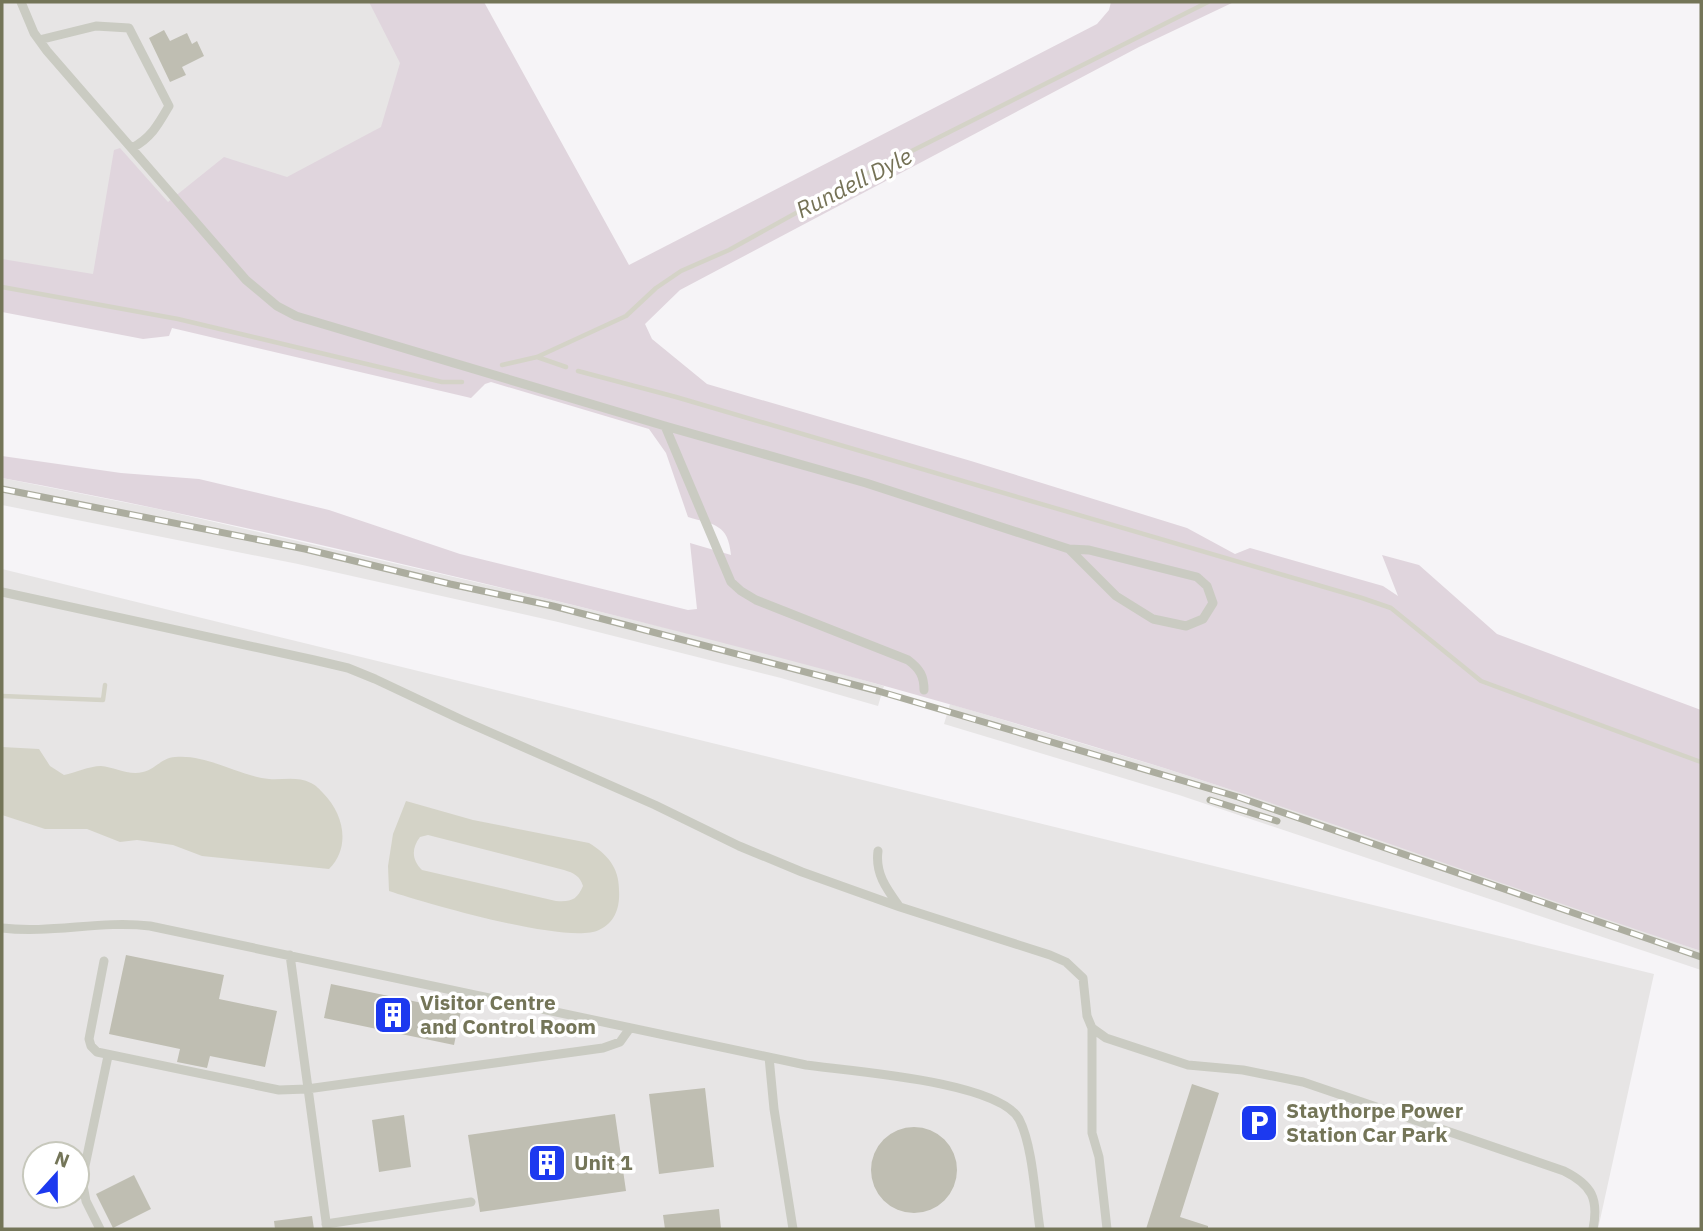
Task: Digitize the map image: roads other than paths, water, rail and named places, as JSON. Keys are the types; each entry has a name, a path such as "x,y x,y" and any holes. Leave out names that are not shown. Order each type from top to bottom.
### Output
{"lane":[{"path":"21,2 39,40 246,280 277,306 308,320 866,484 1069,549 1089,550 1197,577 1207,586 1213,603 1203,619 1186,626 1153,619 1115,596 1069,549"},
{"path":"39,40 96,26 129,27 169,106 154,133 145,142 132,148"},
{"path":"666,426 732,582 741,592 908,660 920,669 925,690"},
{"path":"2,592 348,668 655,805 739,846 802,872 1066,962 1083,978 1087,1016 1092,1028 1092,1133 1099,1157 1107,1229"},
{"path":"878,851 876,864 880,877 900,907"},
{"path":"2,928 139,925 769,1057 831,1069 904,1077 973,1092 993,1098 1017,1116 1025,1133 1040,1229"},
{"path":"290,955 326,1226 471,1202"},
{"path":"104,961 89,1039 97,1052 279,1090 307,1089 603,1048 620,1042 630,1028"},
{"path":"1092,1028 1106,1038 1188,1065 1242,1070 1303,1082 1564,1171 1576,1177 1592,1194 1595,1213 1593,1229"},
{"path":"100,1229 86,1200 82,1180 108,1056"},
{"path":"769,1057 774,1109 793,1229"}],"waterway":[{"name":"Rundell Dyle","path":"502,365 537,357 626,316 656,288 681,271 729,250 870,172 1208,2"},
{"path":"2,287 178,319 442,382 462,382"},
{"path":"537,357 566,367"},
{"path":"578,371 676,397 1391,608 1481,681 1701,762"},
{"path":"2,696 103,700 105,685"}],"railway":[{"path":"2,489 305,549 553,606 878,691 1238,797 1701,957"},
{"path":"1210,800 1277,821"}],"place":[{"name":"Visitor Centre and Control Room","path":"393,1015"},
{"name":"Staythorpe Power Station Car Park","path":"1259,1123"},
{"name":"Unit 1","path":"547,1163"}]}
